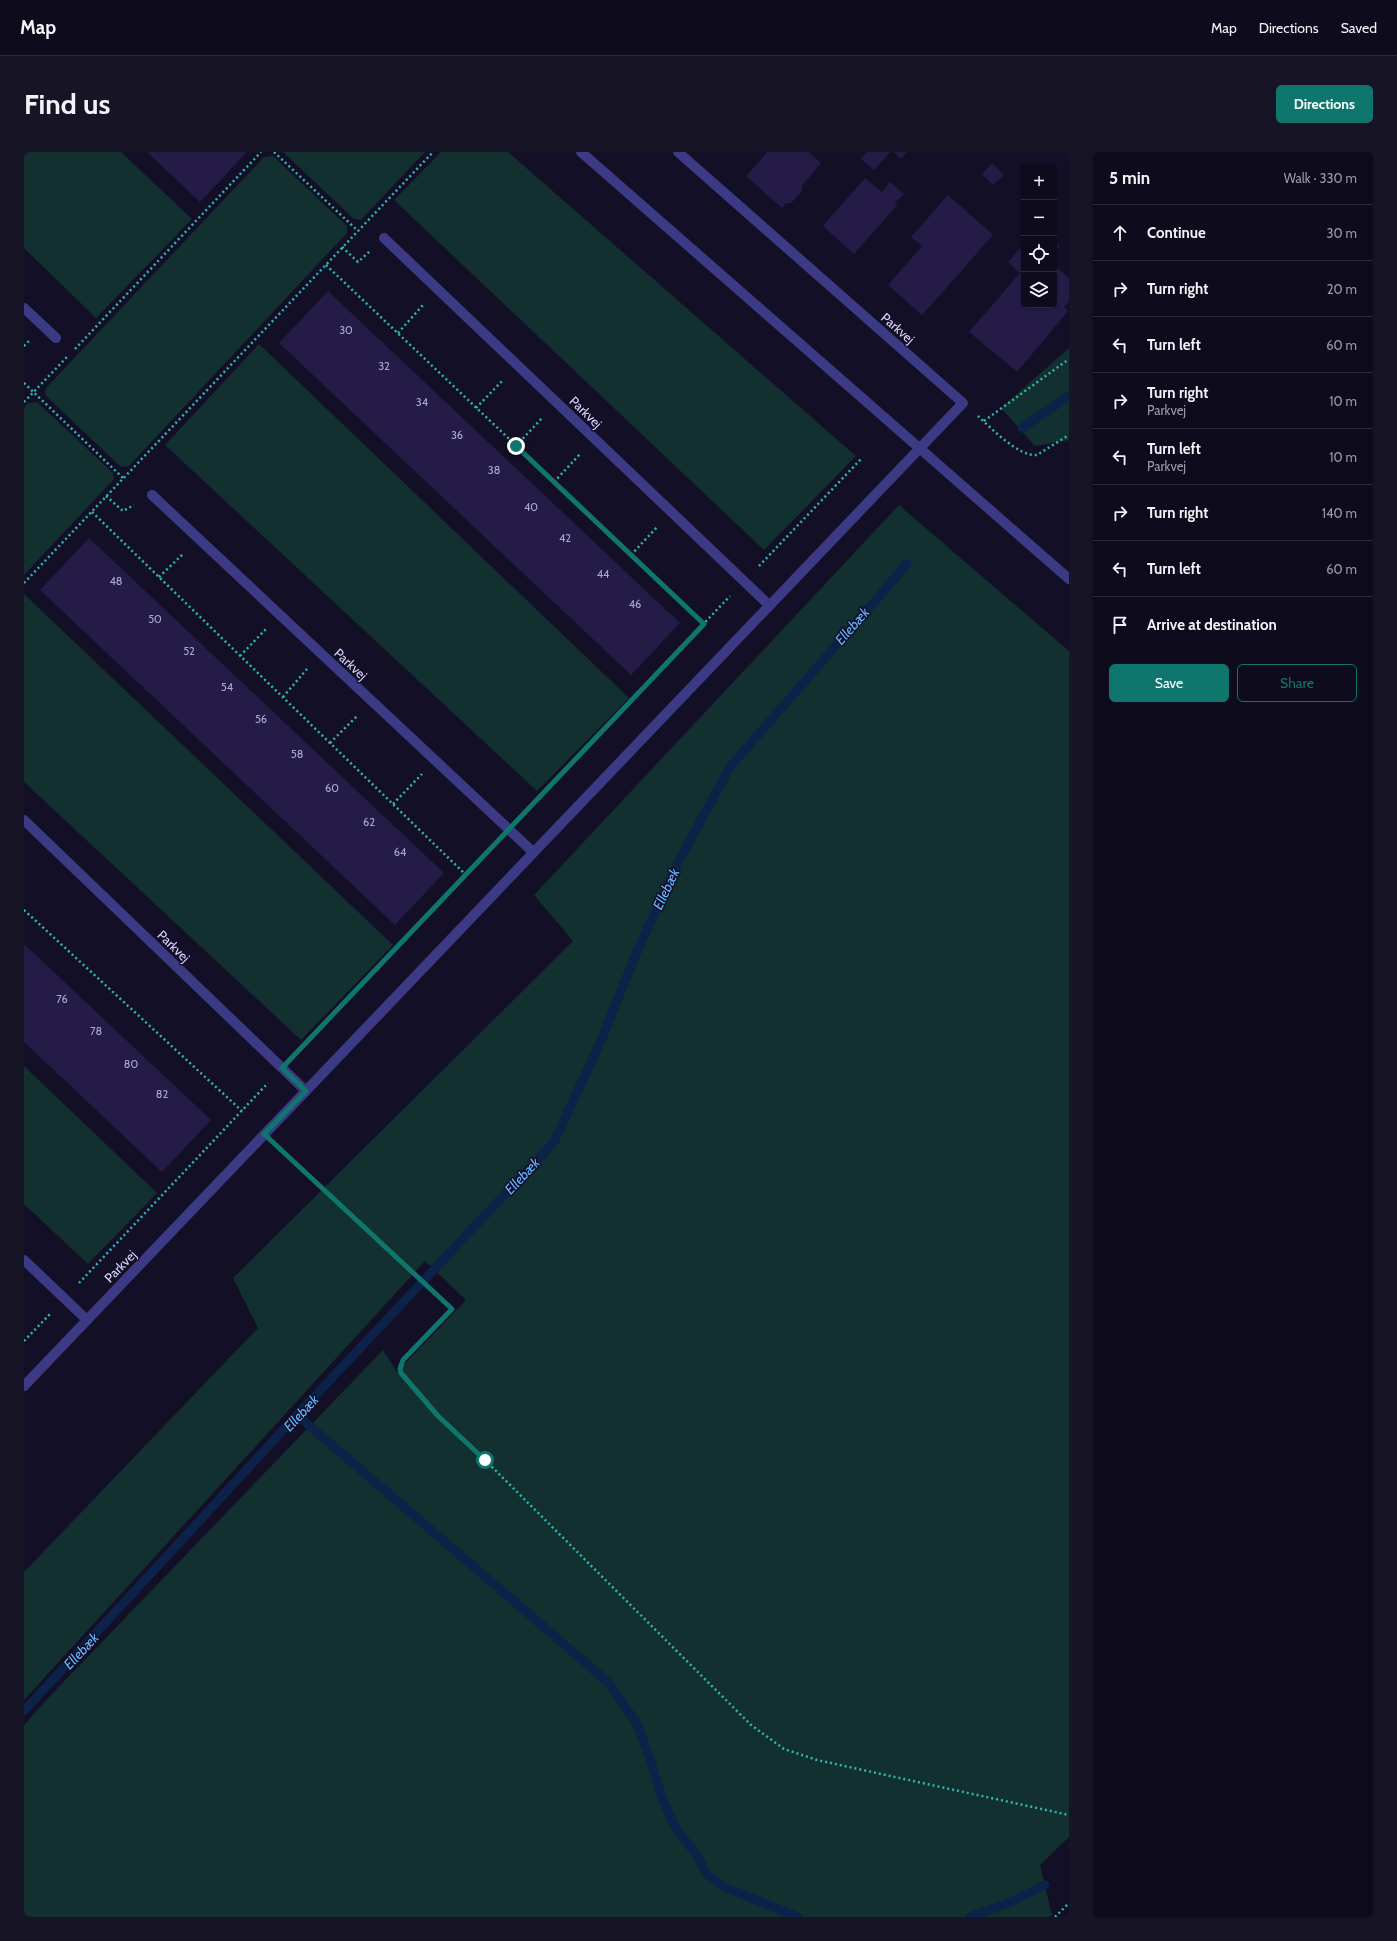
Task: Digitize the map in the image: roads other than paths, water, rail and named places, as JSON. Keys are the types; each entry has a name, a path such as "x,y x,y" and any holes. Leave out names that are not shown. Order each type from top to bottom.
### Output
{"street":[{"path":"581,152 918,449 1069,579"},
{"name":"Parkvej","path":"24,1386 963,402 678,152"},
{"name":"Parkvej","path":"384,238 769,605"},
{"path":"24,308 56,338"},
{"name":"Parkvej","path":"152,495 533,852"},
{"name":"Parkvej","path":"24,820 306,1091"},
{"path":"24,1260 86,1320"}],"waterway":[{"name":"Ellebæk","path":"1022,428 1069,396"},
{"name":"Ellebæk","path":"24,1711 297,1415 554,1142 600,1043 638,949 681,857 730,767 907,564"},
{"path":"297,1415 609,1683 637,1724 661,1795 675,1827 695,1853 707,1874 724,1887 798,1917"},
{"path":"970,1917 1013,1901 1045,1885"}]}
